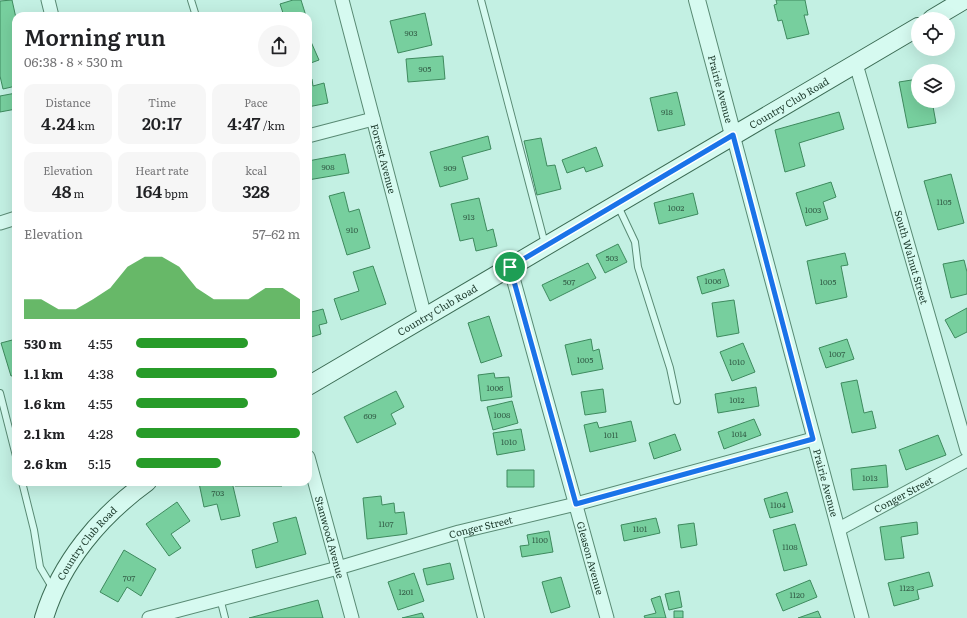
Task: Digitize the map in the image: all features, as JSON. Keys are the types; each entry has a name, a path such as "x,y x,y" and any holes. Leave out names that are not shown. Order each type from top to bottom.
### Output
{"main road":[{"path":"944,12 964,0"},
{"name":"Country Club Road","path":"312,384 616,203 911,31"},
{"name":"Country Club Road","path":"44,618 54,592 72,558 91,534 117,506 142,486"}],"street":[{"path":"48,0 51,12"},
{"name":"Forrest Avenue","path":"342,0 425,317"},
{"name":"Prairie Avenue","path":"697,0 862,618"},
{"name":"South Walnut Street","path":"856,64 967,450"},
{"path":"312,135 373,119"},
{"path":"0,223 12,219"},
{"name":"Gleason Avenue","path":"510,267 607,618"},
{"name":"Conger Street","path":"149,618 338,568 459,532 576,504 813,439"},
{"name":"Conger Street","path":"839,529 967,460"},
{"name":"Stanwood Avenue","path":"312,472 352,618"}],"lane":[{"path":"191,0 195,12"},
{"path":"481,0 545,246"},
{"path":"616,203 635,242 638,267 670,368 677,401"},
{"path":"0,393 12,440"},
{"path":"23,486 34,530 40,567 54,592"},
{"path":"459,532 481,618"},
{"path":"220,598 225,618"}],"building":[{"path":"12,0 15,12 12,12 12,87 3,89 0,76 0,1"},
{"path":"293,0 301,0 305,12 283,12 280,4"},
{"path":"776,0 805,0 808,15 804,15 809,34 787,39 782,20 778,21 774,5 777,4"},
{"path":"425,13 432,45 398,53 390,21"},
{"path":"312,44 319,60 312,63"},
{"path":"443,56 445,79 408,82 406,59"},
{"path":"312,79 313,86 324,83 328,103 312,106"},
{"path":"911,80 911,108 933,108 936,123 908,128 899,82"},
{"path":"677,92 685,125 658,131 650,98"},
{"path":"12,94 12,110 0,112 0,96"},
{"path":"839,112 844,129 799,143 805,166 785,172 775,130"},
{"path":"488,136 491,149 462,157 468,179 440,187 430,152"},
{"path":"541,138 547,166 555,165 561,189 537,195 524,141"},
{"path":"596,147 603,166 586,172 584,167 567,173 562,160"},
{"path":"345,154 349,173 312,179 312,160"},
{"path":"951,174 964,223 938,230 924,181"},
{"path":"831,182 836,197 823,202 828,219 806,226 796,193"},
{"path":"344,192 349,212 359,209 370,248 347,255 329,196"},
{"path":"693,193 698,214 659,224 654,203"},
{"path":"479,198 487,231 493,229 497,246 476,251 473,238 460,241 451,204"},
{"path":"618,244 627,262 605,273 596,255"},
{"path":"845,253 848,265 841,266 847,297 816,304 807,261"},
{"path":"964,260 967,272 967,294 951,298 943,264"},
{"path":"588,263 596,278 550,301 542,285"},
{"path":"373,266 386,304 341,320 334,299 359,291 353,272"},
{"path":"724,269 729,286 702,294 697,277"},
{"path":"734,300 739,333 717,337 712,303"},
{"path":"967,308 967,332 955,338 945,320"},
{"path":"323,309 327,323 319,325 321,334 312,337 312,312"},
{"path":"489,316 502,356 481,363 468,323"},
{"path":"591,339 593,351 599,349 603,369 572,375 565,345"},
{"path":"847,339 854,359 826,368 819,348"},
{"path":"12,340 12,376 11,376 1,343"},
{"path":"743,343 755,372 732,381 720,352"},
{"path":"494,373 495,378 509,377 512,397 481,401 478,375"},
{"path":"857,380 864,413 872,411 876,428 852,433 841,383"},
{"path":"756,387 759,406 718,413 715,394"},
{"path":"603,389 606,412 585,415 581,392"},
{"path":"396,391 404,407 391,414 396,424 357,443 344,417"},
{"path":"512,401 518,423 493,430 487,407"},
{"path":"754,419 761,435 724,449 718,432"},
{"path":"631,421 636,441 590,452 584,425 597,422 599,428"},
{"path":"521,429 525,450 497,455 493,433"},
{"path":"675,434 681,450 654,459 649,443"},
{"path":"938,435 946,455 906,470 899,450"},
{"path":"886,465 888,487 853,490 851,469"},
{"path":"507,470 534,470 534,487 507,487"},
{"path":"200,486 233,486 240,516 221,520 217,504 204,507"},
{"path":"787,492 793,512 770,518 764,499"},
{"path":"381,496 382,505 394,503 395,513 404,512 407,534 367,539 363,498"},
{"path":"177,502 190,521 171,534 181,548 169,556 146,524"},
{"path":"296,517 306,554 256,568 252,550 278,542 273,523"},
{"path":"656,518 660,533 624,541 621,525"},
{"path":"917,522 918,534 901,537 904,558 885,560 880,527"},
{"path":"694,523 697,545 681,548 678,525"},
{"path":"795,524 807,565 784,571 773,530"},
{"path":"549,531 553,552 522,557 520,546 529,545 527,535"},
{"path":"124,550 156,569 141,596 127,587 118,602 100,592"},
{"path":"450,563 454,579 427,585 423,569"},
{"path":"929,572 933,586 917,590 919,599 894,606 888,583"},
{"path":"414,573 424,601 398,610 388,582"},
{"path":"561,577 570,607 551,613 542,582"},
{"path":"810,580 817,597 783,611 776,594"},
{"path":"679,591 682,607 669,610 665,594"},
{"path":"660,596 666,618 645,618 644,616 656,613 651,599"},
{"path":"318,600 323,618 249,618"},
{"path":"674,611 683,611 683,618 674,618"},
{"path":"818,611 821,618 798,618"},
{"path":"422,613 424,618 402,618"}],"route":[{"path":"733,135 813,439 576,504 510,267 733,135"}]}
